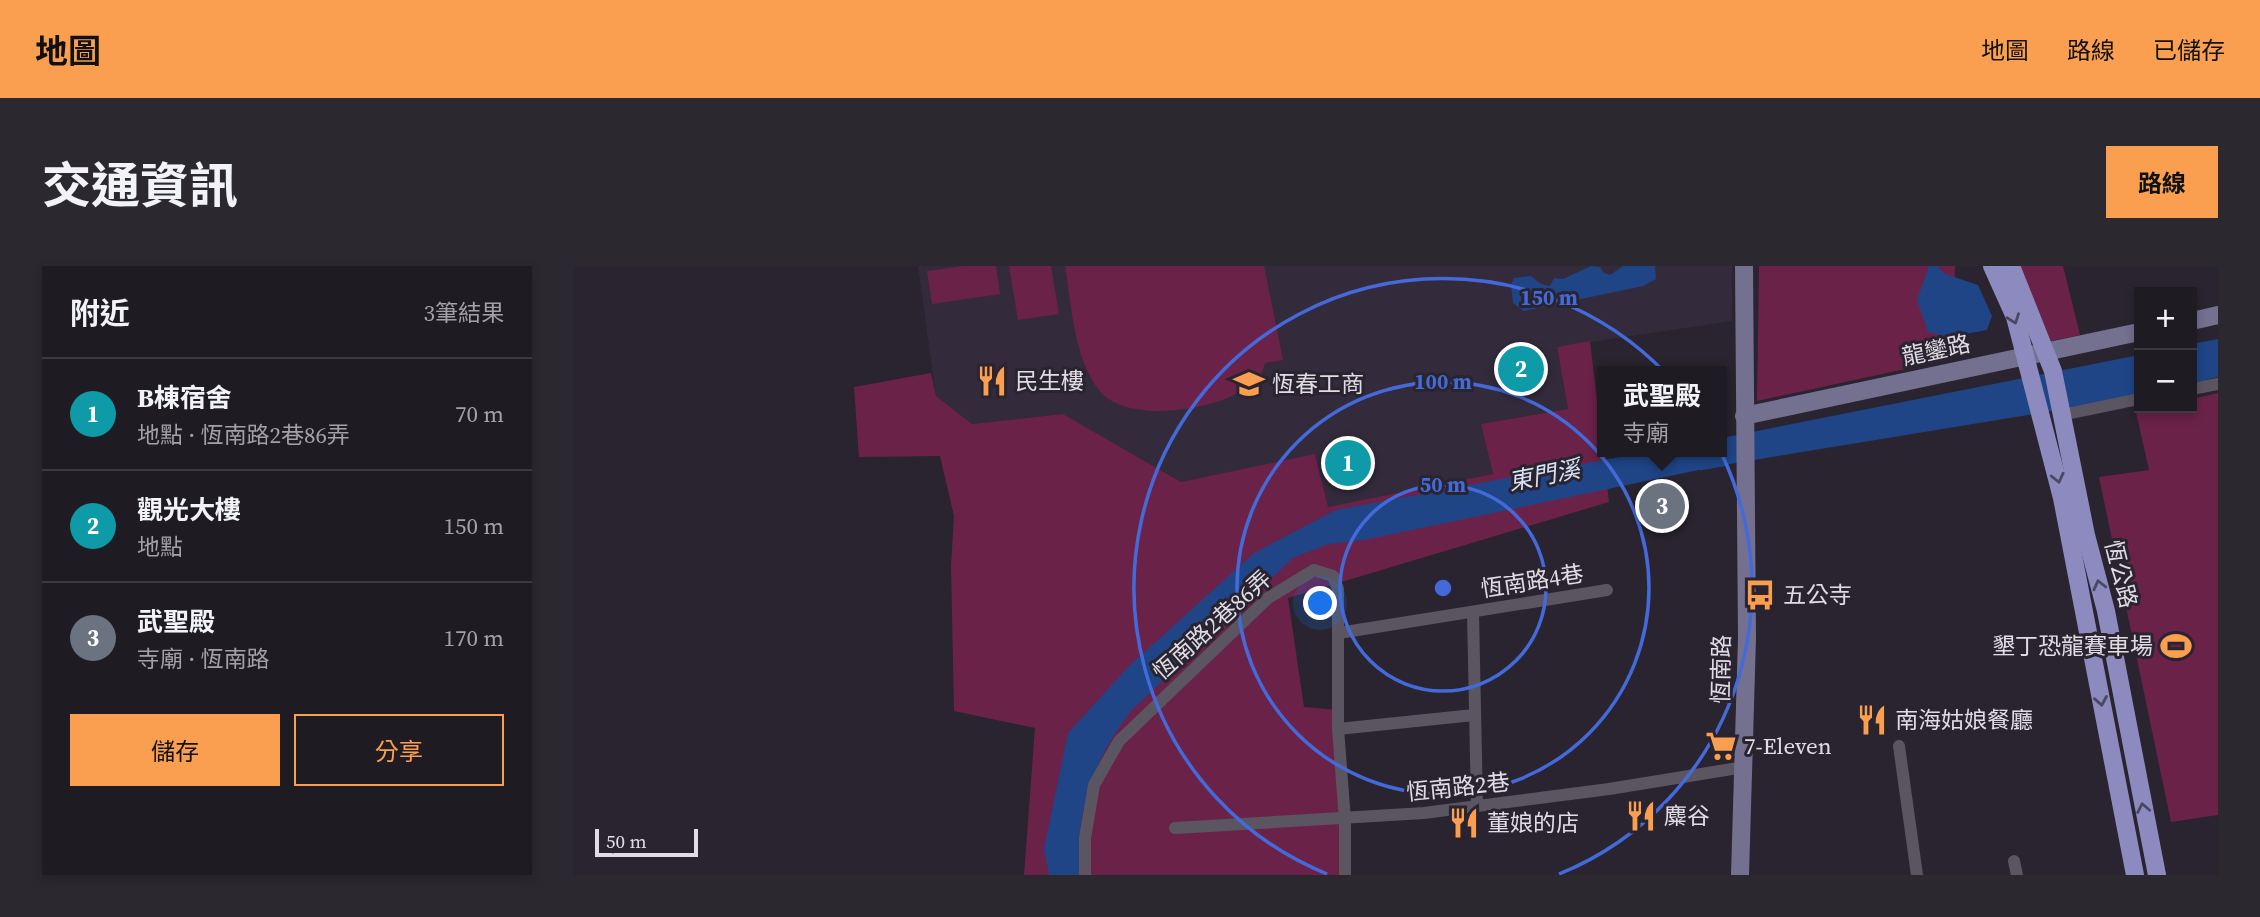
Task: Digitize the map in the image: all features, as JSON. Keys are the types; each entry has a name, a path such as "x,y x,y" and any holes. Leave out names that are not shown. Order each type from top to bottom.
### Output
{"main road":[{"path":"1992,266 2015,317 2026,356"},
{"path":"2011,266 2046,351"},
{"name":"恆公路","path":"2046,351 2053,371 2106,611 2157,875"},
{"name":"恆公路","path":"2026,356 2042,411 2084,602 2135,875"}],"street":[{"path":"1744,266 1744,423"},
{"path":"2197,320 2218,315"},
{"name":"龍鑾路","path":"1744,423 2046,351 2134,333"},
{"path":"2197,388 2218,384"},
{"path":"2061,412 2134,400"},
{"name":"恆南路","path":"1740,875 1747,638 1744,423"},
{"name":"恆南路2巷86弄","path":"1085,875 1085,838 1094,785 1119,741 1268,598 1314,570 1325,571 1333,576 1338,589 1338,729 1345,820 1345,875"},
{"name":"恆南路4巷","path":"1339,633 1608,590"},
{"path":"1473,612 1477,806"},
{"path":"1338,729 1474,715"},
{"path":"1899,746 1917,875"},
{"name":"恆南路2巷","path":"1175,828 1345,820 1477,806 1609,789 1744,767"},
{"path":"2014,861 2017,875"}],"shaded area":[{"name":"恆春工商","path":"918,266 1732,266 1732,321 1557,347 1568,409 1481,424 1493,474 1328,508 1315,455 1181,482 1063,414 972,424 936,396"},
{"path":"964,266 996,266 1000,294 932,304 927,271"},
{"path":"1009,266 1051,266 1059,314 1018,320"},
{"path":"1065,266 1264,266 1283,360 1265,363 1260,377 1245,389 1226,399 1203,406 1154,411 1132,408 1113,401 1099,390 1084,362 1075,330"},
{"path":"1759,266 1955,266 1952,359 1757,401"},
{"path":"2019,266 2063,266 2080,335 2051,341"},
{"path":"1590,341 1597,400 1597,457 1604,457 1609,502 1288,598 1304,707 1338,710 1344,875 1024,875 1035,728 954,711 951,565 954,516 940,456 859,457 854,387 931,373 936,396 972,424 1063,414 1181,482 1315,454 1328,507 1493,474 1481,424 1568,409 1557,347"},
{"name":"墾丁恐龍賽車場","path":"2218,393 2218,815 2171,822 2099,477 2149,470 2136,413 2197,413 2197,398"}],"water":[{"path":"1591,266 1600,267 1604,273 1610,275 1623,266 1655,266 1656,279 1643,286 1524,311 1513,303 1511,285 1514,278 1531,276 1541,284 1550,286 1554,278 1563,279"},
{"path":"1929,266 1937,266 1945,274 1978,285 1992,316 1987,330 1950,337 1928,332 1917,300"},
{"path":"2218,339 2218,377 2197,382 2197,343"},
{"path":"2134,356 2134,395 1718,466 1364,540 1328,544 1293,558 1133,709 1108,745 1089,787 1080,831 1084,875 1049,875 1044,849 1068,733 1129,666 1254,553 1336,510 1620,457 1727,457 1727,437"}],"waterway":[{"name":"東門溪","path":"1701,468 1724,464"}],"place":[{"name":"觀光大樓","path":"1521,369"},
{"name":"民生樓","path":"992,381"},
{"name":"恆春工商","path":"1249,384"},
{"name":"B棟宿舍","path":"1348,463"},
{"name":"武聖殿","path":"1662,506"},
{"name":"五公寺","path":"1760,595"},
{"name":"墾丁恐龍賽車場","path":"2176,646"},
{"name":"南海姑娘餐廳","path":"1872,720"},
{"name":"7-Eleven","path":"1721,746"},
{"name":"麋谷","path":"1641,816"},
{"name":"董娘的店","path":"1464,823"}]}
